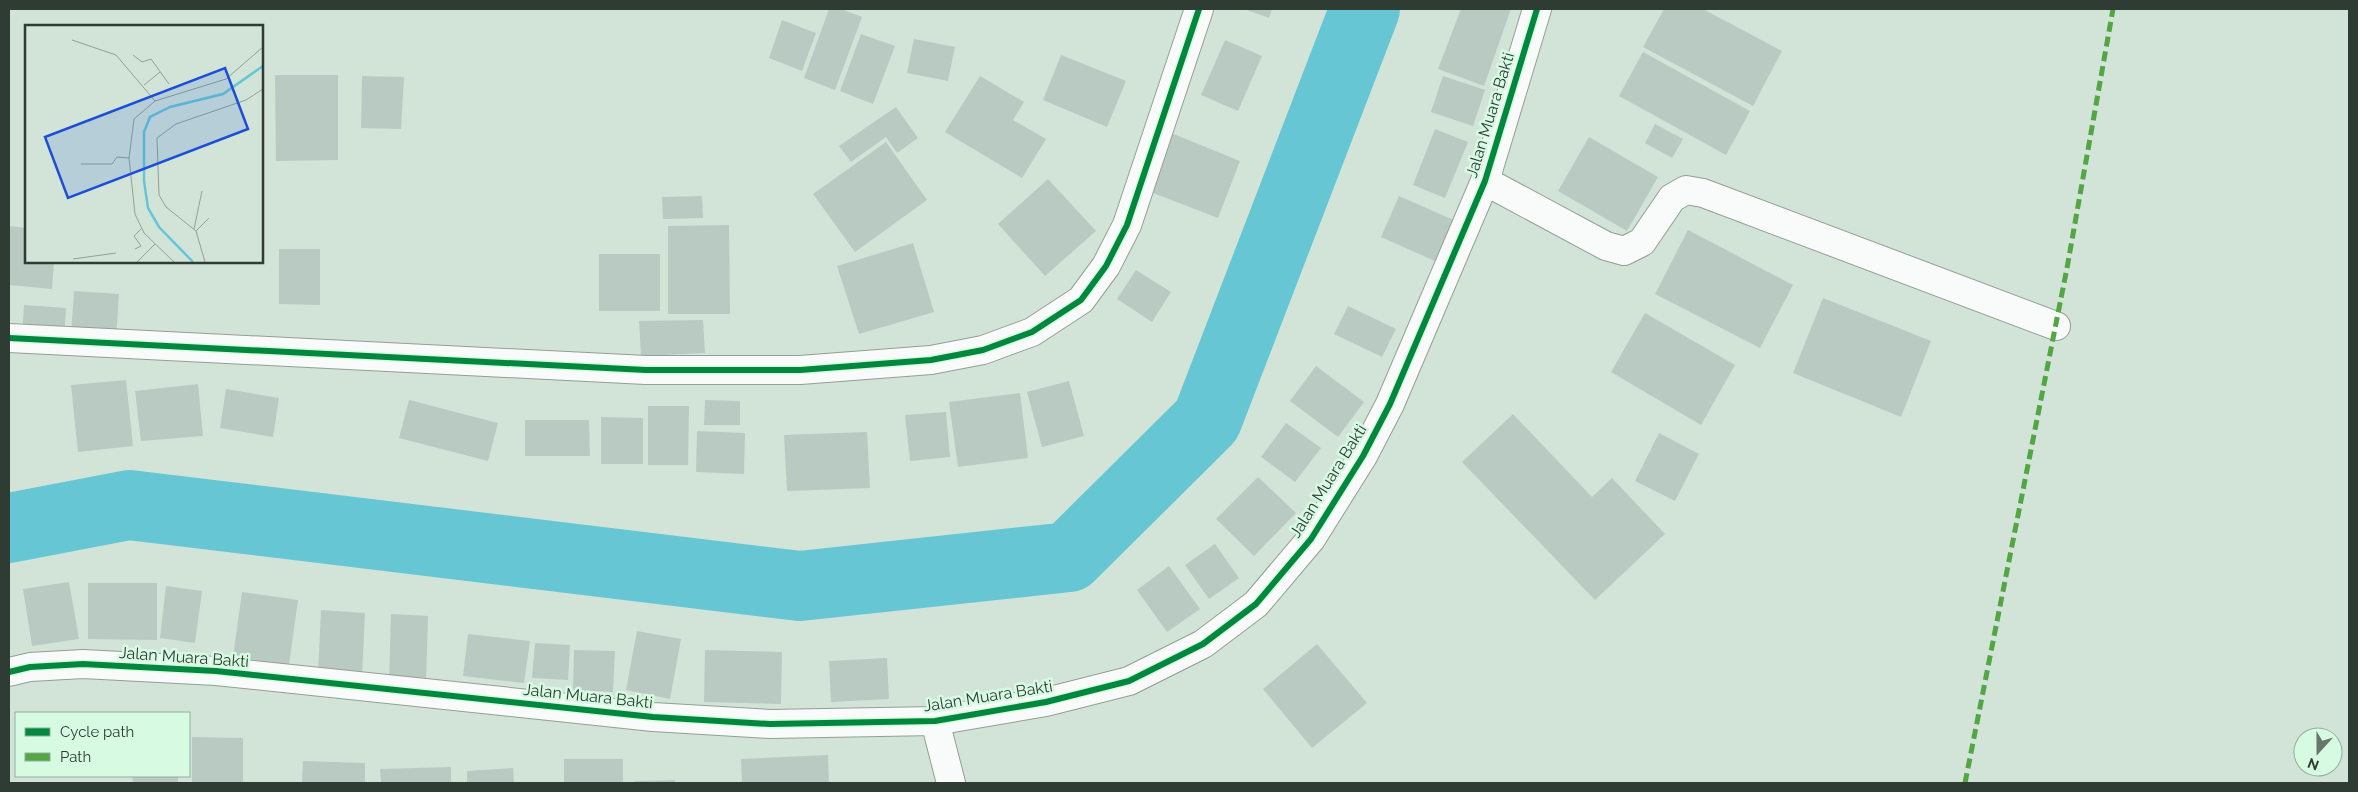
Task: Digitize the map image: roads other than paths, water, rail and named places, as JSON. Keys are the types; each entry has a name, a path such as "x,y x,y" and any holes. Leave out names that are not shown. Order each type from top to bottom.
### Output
{"street":[{"path":"9,338 646,370 800,370 931,360 983,350 1032,332 1081,300 1106,266 1127,225 1199,9"},
{"name":"Jalan Muara Bakti","path":"9,672 30,668 83,664 216,671 653,717 770,724 935,722 1046,702 1128,681 1202,644 1256,604 1311,539 1363,456 1390,404 1486,181 1537,9"},
{"path":"1486,181 1606,246 1624,251 1642,242 1672,198 1686,190 1703,193 2056,326"},
{"path":"935,722 951,783"}],"waterway":[{"path":"9,528 129,505 800,586 1069,557 1207,420 1365,9"}]}
